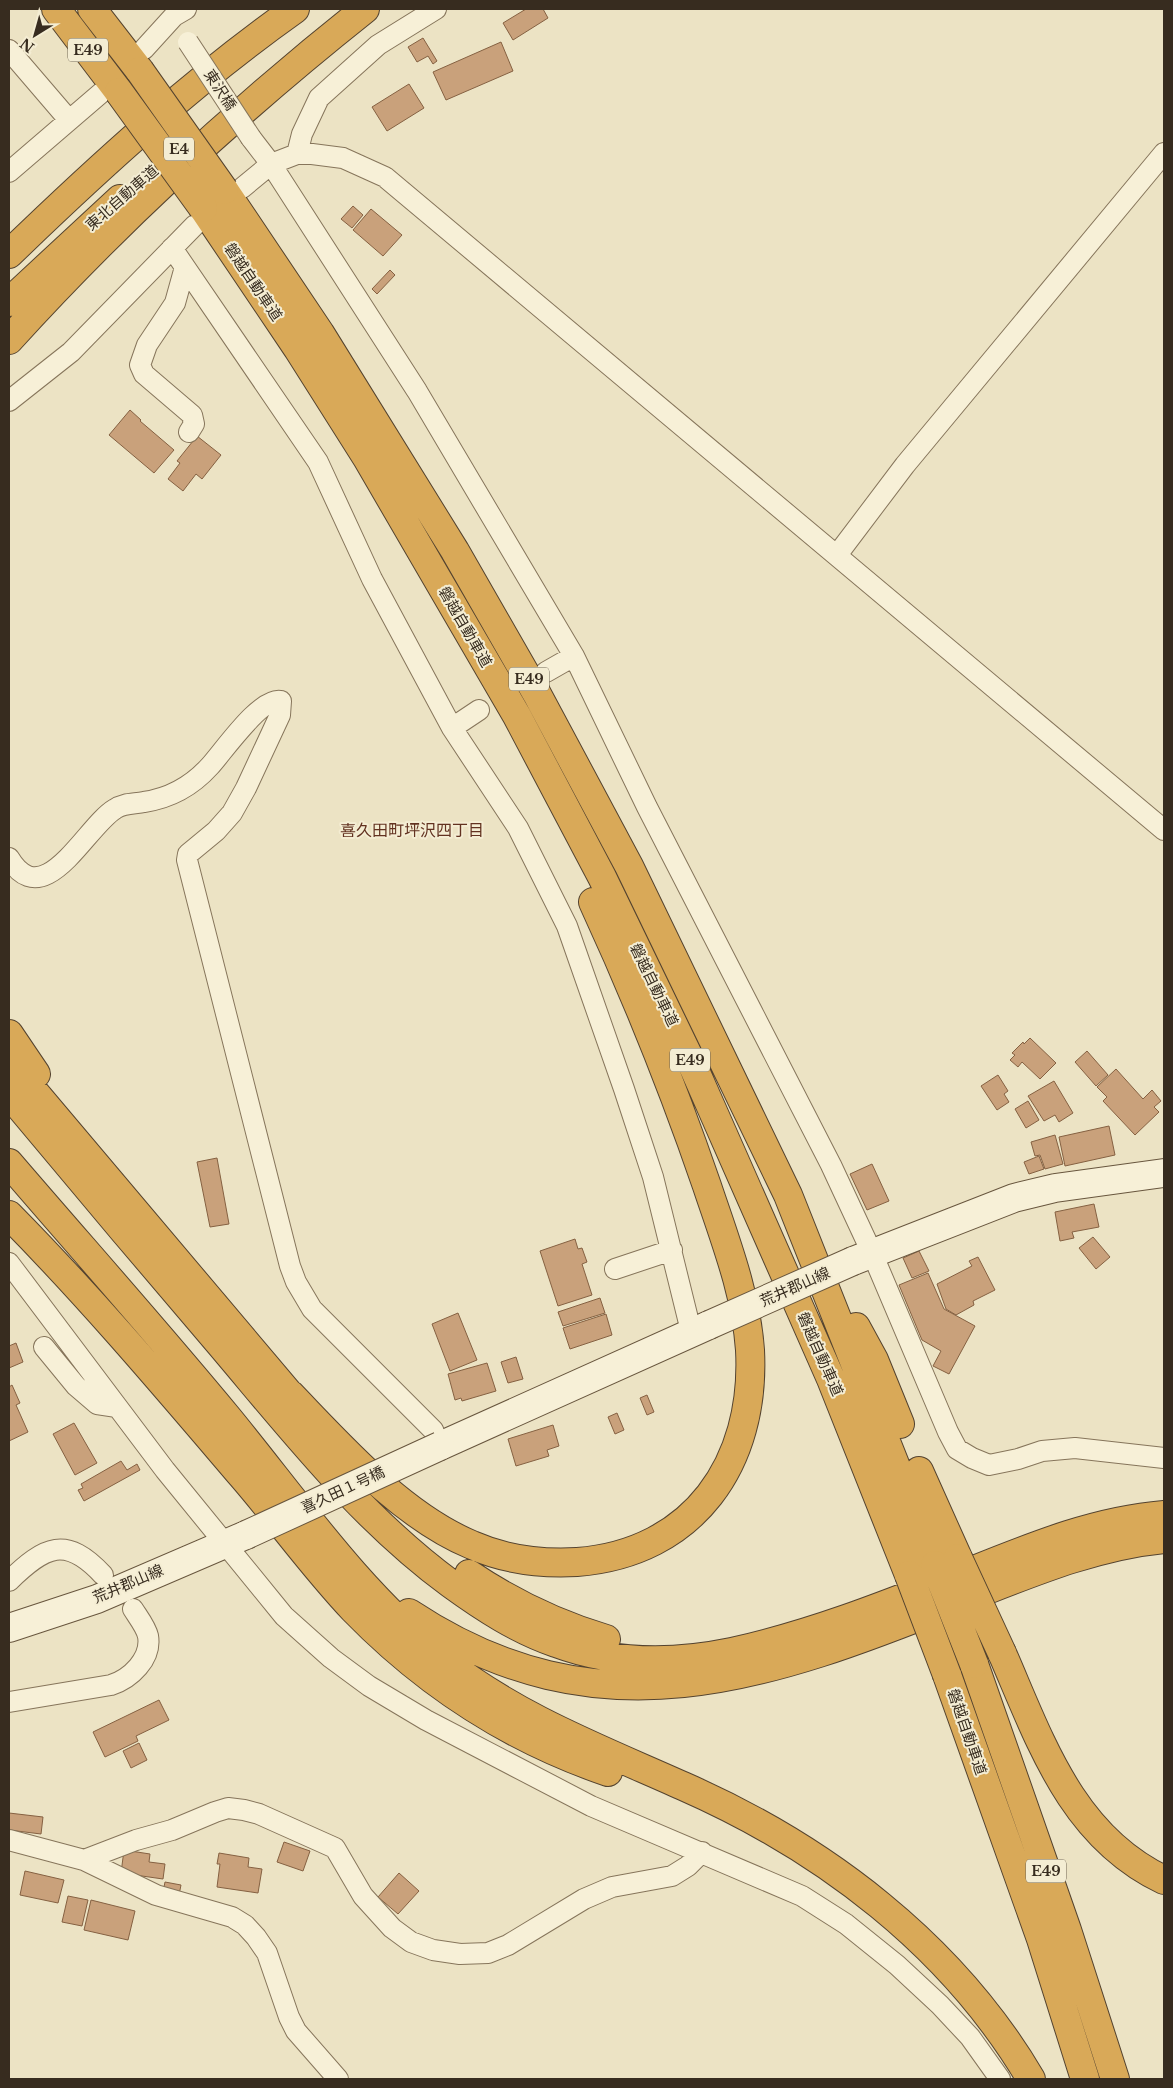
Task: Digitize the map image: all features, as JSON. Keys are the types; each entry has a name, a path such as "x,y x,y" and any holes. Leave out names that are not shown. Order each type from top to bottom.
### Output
{"highway":[{"name":"磐越自動車道","path":"56,9 110,93 199,217 298,349 367,458 517,716 602,877 689,1057 832,1379 910,1575 947,1675 1041,1939 1085,2079"},
{"name":"磐越自動車道","path":"92,9 142,60 233,189 456,551 538,694 629,866 788,1195 874,1360 932,1501 974,1664 1067,1930 1115,2079"},
{"name":"E4","path":"9,254 101,166 226,62 295,9"},
{"name":"東北自動車道","path":"9,302 70,244 159,166 308,46 361,9"},
{"path":"9,340 114,228 281,78 365,9"},
{"path":"290,1394 368,1473 396,1497 446,1532 471,1545 499,1555 529,1561 559,1563 590,1561 617,1556 642,1547 667,1534 689,1518 721,1478 743,1431 748,1403 750,1350 738,1278 669,1079 627,976 587,888 507,720 430,566"},
{"path":"9,1034 118,1191"},
{"path":"9,1062 357,1474 405,1524 487,1586 545,1618 606,1639 638,1645 668,1647 741,1643 820,1629"},
{"path":"9,1094 355,1501 410,1552 476,1601 527,1631 558,1644 590,1653 658,1661 730,1652 820,1629 862,1615 1026,1549 1071,1534 1106,1523 1164,1515"},
{"path":"9,1163 232,1423 348,1567 416,1638 498,1698 556,1730 720,1804 791,1843 849,1881 879,1904 934,1953 986,2012 1031,2079"},
{"path":"9,1185 130,1303"},
{"path":"9,1215 85,1294 134,1349 331,1584 375,1630 420,1671 481,1714 538,1744 584,1764 727,1812 791,1843"},
{"path":"348,1567 376,1590 430,1627 485,1655 512,1665 575,1681 641,1687 701,1682 804,1658 876,1634 1058,1562 1110,1547 1164,1539"},
{"path":"947,1562 1002,1653 1044,1750 1071,1799 1111,1845 1136,1864 1164,1880"}],"main road":[{"name":"荒井郡山線","path":"440,1446 700,1328 863,1257 1014,1198 1055,1188 1164,1173"},
{"name":"喜久田１号橋","path":"236,1539 440,1446"},
{"name":"荒井郡山線","path":"9,1628 97,1598 236,1539"}],"street":[{"path":"298,154 302,134 320,98 378,45 436,9"},
{"path":"142,60 177,11"},
{"name":"東沢橋","path":"177,11 188,42 251,138 271,164 417,390 574,656 647,807 831,1165 863,1257 957,1449 989,1465 1018,1459 1042,1451 1075,1448 1164,1458"},
{"path":"9,50 69,120"},
{"path":"9,172 69,120 110,93"},
{"path":"837,554 905,466 1164,153"},
{"path":"233,189 271,164 298,154 343,158 384,177 560,326 837,554 1164,830"},
{"path":"9,401 72,352 172,248 199,217"},
{"path":"172,248 318,462 372,579 452,728 518,828 567,926 630,1106 653,1176 672,1250 700,1328"},
{"path":"185,267 175,303 147,345 140,365 144,374 192,415 194,424 189,432"},
{"path":"546,672 574,656"},
{"path":"9,858 18,870 28,876 36,877 54,871 64,863 92,830 114,809 123,805 159,800 192,784 218,758 244,723 274,701 281,701 280,715 246,788 232,813 216,831 188,854 187,860 290,1266 296,1282 312,1308 433,1430 440,1446"},
{"path":"452,728 479,710"},
{"path":"616,1269 672,1250"},
{"path":"9,1263 165,1470 236,1539 284,1616 325,1653 369,1686 426,1720 591,1806 802,1896 846,1924 897,1965 940,2005 970,2037 1000,2079"},
{"path":"44,1347 76,1386 97,1404 117,1407"},
{"path":"9,1581 26,1566 48,1552 56,1550 71,1550 79,1554 103,1575"},
{"path":"9,1702 111,1685 124,1681 139,1666 148,1647 146,1630 133,1609"},
{"path":"84,1860 136,1840 172,1830 221,1810 228,1808 244,1810 259,1814 335,1848 363,1896 392,1928 411,1942 433,1950 460,1954 488,1953 508,1945 584,1899 612,1887 672,1876 688,1866 702,1852"},
{"path":"9,1840 84,1860 156,1895 232,1917 245,1925 267,1953 289,2017 296,2031 338,2079"}],"building":[{"path":"526,9 543,9 548,18 513,40 503,23"},
{"path":"423,38 437,61 433,64 428,56 417,62 408,47"},
{"path":"501,42 513,71 446,100 433,72"},
{"path":"409,84 424,108 387,131 372,107"},
{"path":"353,206 363,215 352,228 341,219"},
{"path":"371,209 402,235 383,256 353,230"},
{"path":"390,270 395,275 377,294 372,289"},
{"path":"130,410 174,450 154,473 109,435"},
{"path":"197,436 221,455 202,479 196,474 183,491 168,479 180,463 177,461"},
{"path":"1030,1038 1056,1063 1040,1079 1022,1062 1018,1067 1010,1060 1015,1055 1012,1053"},
{"path":"1087,1051 1108,1075 1096,1086 1075,1062"},
{"path":"1116,1069 1143,1099 1152,1090 1161,1101 1154,1107 1159,1112 1135,1135 1103,1101 1107,1097 1097,1087"},
{"path":"998,1075 1008,1091 1004,1094 1009,1102 997,1110 981,1086"},
{"path":"1054,1081 1073,1113 1059,1122 1055,1115 1044,1121 1028,1096"},
{"path":"1028,1101 1039,1120 1026,1128 1015,1109"},
{"path":"1109,1126 1115,1155 1065,1166 1059,1137"},
{"path":"1055,1135 1063,1164 1045,1169 1040,1155 1035,1156 1031,1142"},
{"path":"1039,1156 1044,1169 1029,1174 1024,1162"},
{"path":"217,1158 229,1224 210,1227 197,1162"},
{"path":"872,1164 889,1201 867,1210 850,1174"},
{"path":"1094,1204 1099,1227 1072,1232 1074,1238 1060,1241 1055,1212"},
{"path":"1093,1237 1110,1257 1096,1269 1079,1248"},
{"path":"575,1239 578,1249 582,1248 587,1262 582,1264 592,1295 558,1306 540,1251"},
{"path":"919,1251 929,1271 912,1278 903,1258"},
{"path":"978,1257 995,1290 973,1301 974,1305 956,1315 946,1309 937,1284 972,1266 969,1261"},
{"path":"928,1273 944,1309 975,1326 949,1374 933,1366 941,1351 922,1340 899,1285"},
{"path":"600,1298 605,1313 563,1326 558,1312"},
{"path":"458,1313 477,1360 450,1371 432,1324"},
{"path":"606,1314 612,1335 570,1349 563,1328"},
{"path":"16,1343 23,1362 9,1368 9,1346"},
{"path":"516,1357 523,1379 508,1383 501,1362"},
{"path":"487,1363 496,1391 462,1401 461,1398 455,1400 448,1374"},
{"path":"12,1385 20,1403 16,1405 28,1432 9,1441 9,1387"},
{"path":"647,1395 654,1412 647,1415 640,1398"},
{"path":"617,1413 624,1430 615,1434 608,1417"},
{"path":"74,1423 97,1463 75,1475 53,1434"},
{"path":"553,1425 559,1446 547,1450 549,1456 516,1466 508,1439"},
{"path":"121,1461 127,1470 137,1464 140,1470 84,1501 78,1490 83,1488 81,1484"},
{"path":"159,1700 169,1720 136,1736 138,1741 105,1757 93,1732"},
{"path":"139,1743 147,1760 131,1768 123,1751"},
{"path":"9,1813 43,1817 41,1834 9,1830"},
{"path":"284,1842 310,1851 303,1871 277,1862"},
{"path":"124,1850 150,1854 149,1862 165,1864 163,1879 121,1873"},
{"path":"219,1853 249,1858 248,1867 262,1869 258,1893 217,1887 220,1864 217,1864"},
{"path":"25,1871 64,1880 58,1903 20,1895"},
{"path":"399,1873 419,1891 398,1914 378,1897"},
{"path":"165,1882 181,1885 179,1895 163,1892"},
{"path":"68,1896 88,1900 82,1926 62,1922"},
{"path":"91,1900 135,1911 128,1940 84,1930"}],"district":[{"name":"喜久田町坪沢四丁目","path":"412,830"}]}
